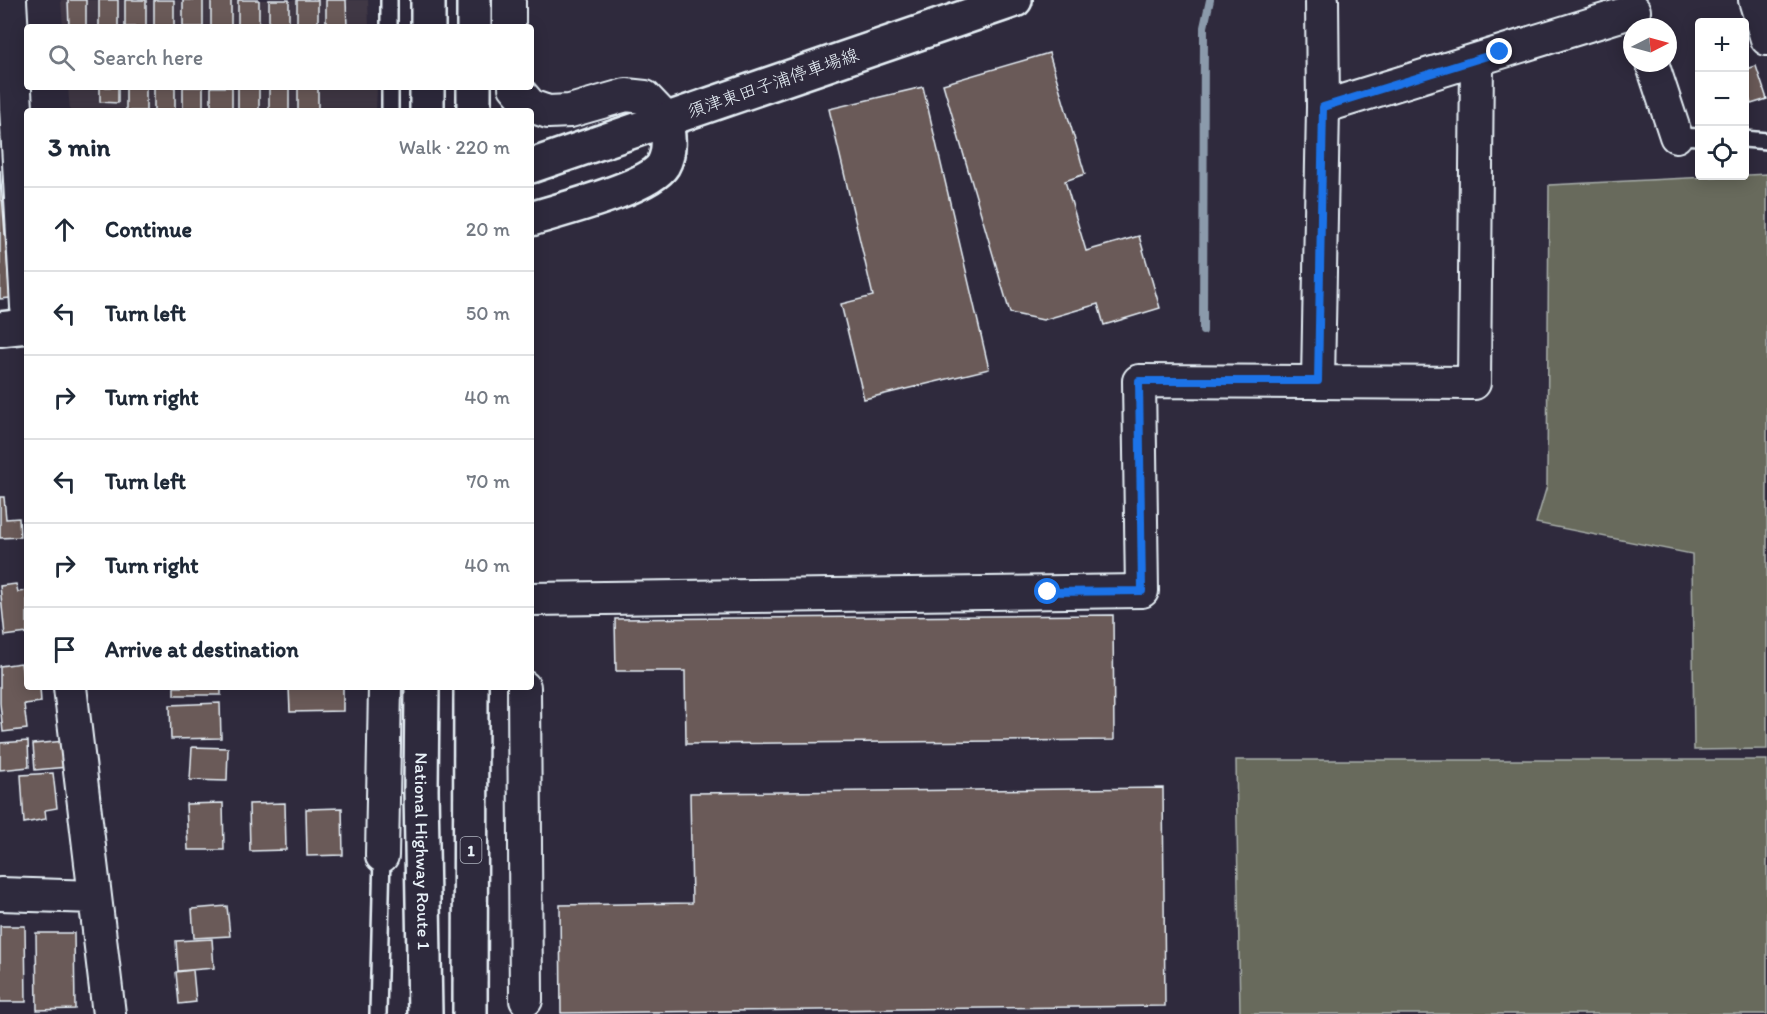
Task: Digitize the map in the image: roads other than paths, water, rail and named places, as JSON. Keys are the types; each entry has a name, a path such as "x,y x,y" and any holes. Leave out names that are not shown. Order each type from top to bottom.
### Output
{"main road":[{"path":"428,0 428,24"},
{"path":"474,0 474,24"},
{"name":"須津東田子浦停車場線","path":"534,165 1015,0"},
{"path":"427,90 427,108"},
{"path":"474,90 474,108"},
{"path":"534,218 635,185 653,174 662,165 669,146 666,119"},
{"path":"0,329 24,326"},
{"name":"National Highway Route 1","path":"422,690 421,790 425,1014"},
{"name":"1","path":"470,1014 471,690"}],"street":[{"path":"10,0 24,253"},
{"path":"509,24 510,0"},
{"path":"1318,381 1323,107 1322,0"},
{"path":"1755,0 1767,39"},
{"path":"1323,107 1635,13"},
{"path":"534,599 1142,591 1139,381 1474,383 1477,60"},
{"path":"1656,72 1688,136"},
{"path":"518,90 531,106 548,112 570,111 626,95 645,97 666,119"},
{"path":"70,690 109,1014"},
{"path":"382,856 385,690"},
{"path":"524,690 525,1007"},
{"path":"0,894 95,897"}],"lane":[{"path":"389,0 389,24"},
{"path":"390,90 390,108"},
{"path":"1749,139 1767,141"},
{"path":"378,1014 382,856"}],"waterway":[{"path":"1203,331 1204,27 1210,0"}]}
